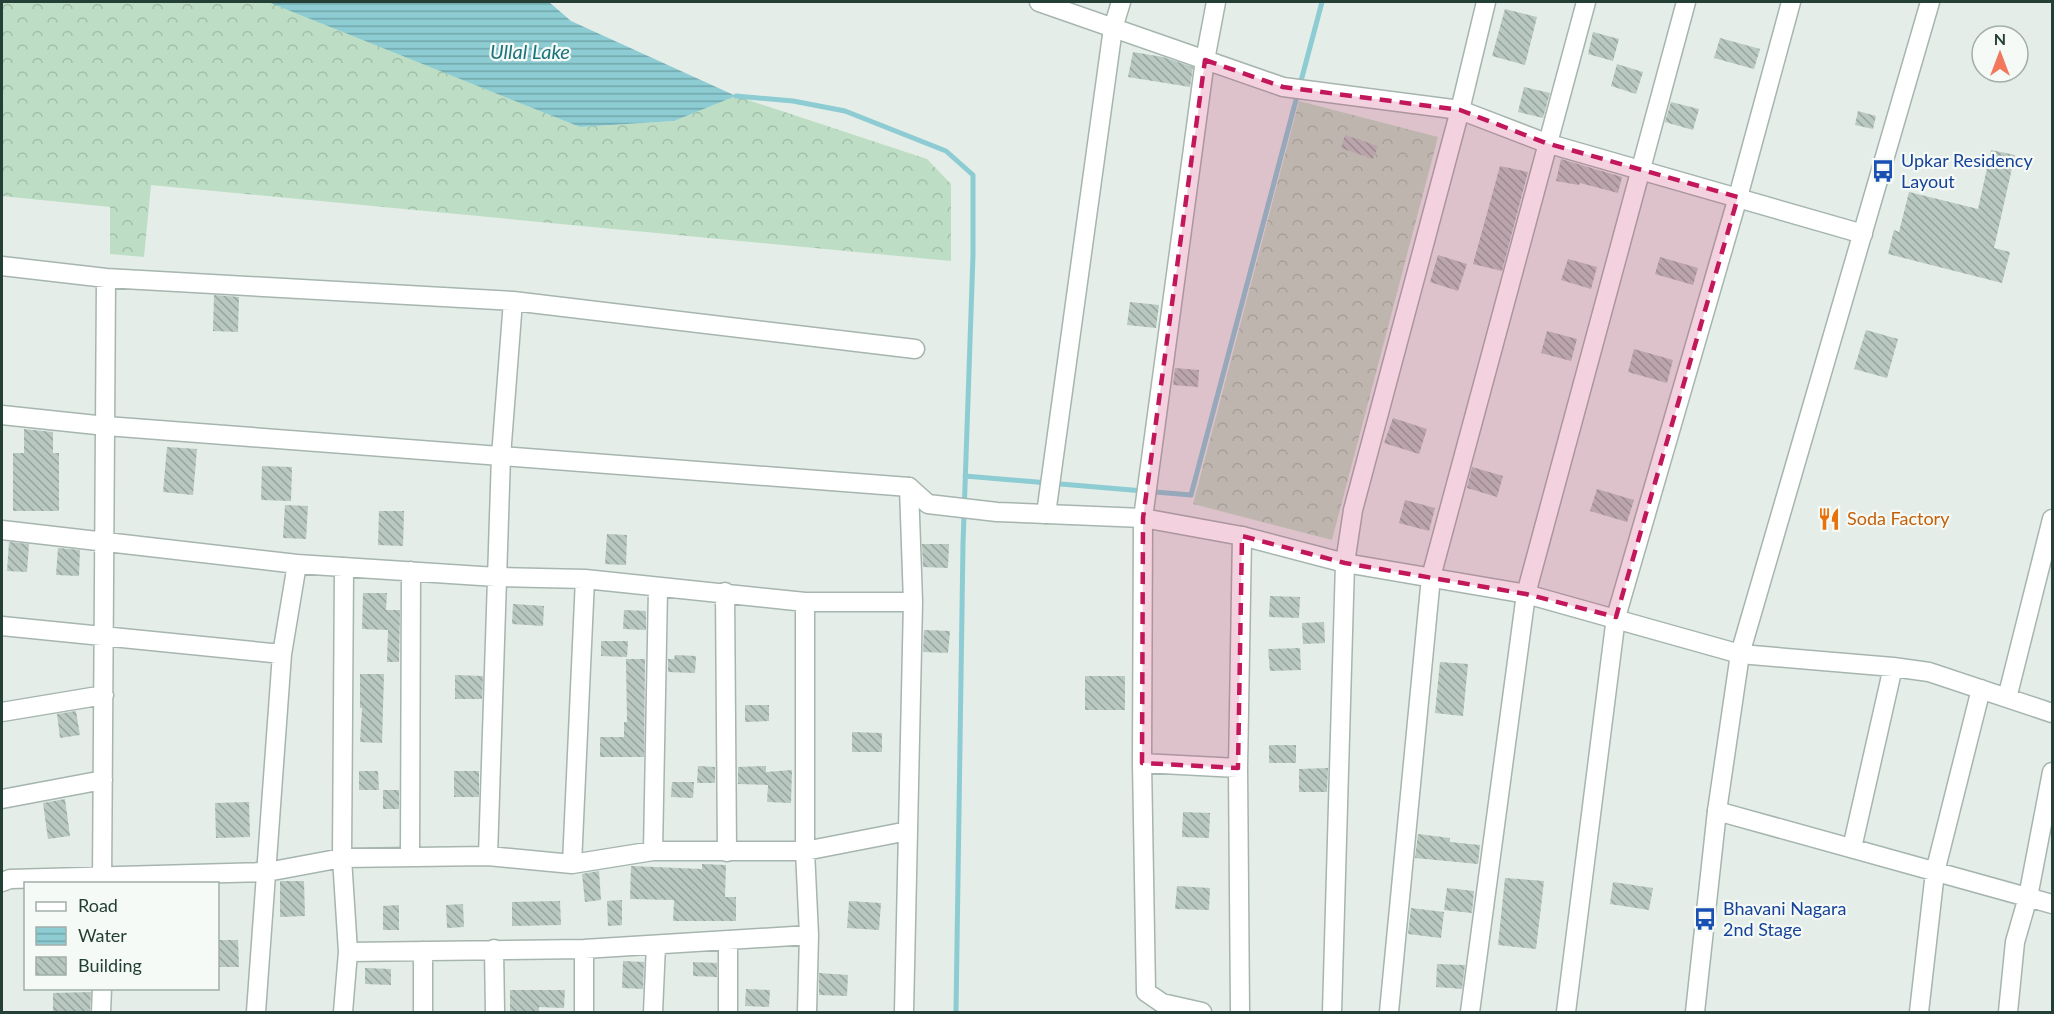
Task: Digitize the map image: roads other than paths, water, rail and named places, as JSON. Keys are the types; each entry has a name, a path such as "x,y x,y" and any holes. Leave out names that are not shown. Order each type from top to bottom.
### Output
{"street":[{"path":"1039,2 1283,87 1460,110 1546,143 1863,234"},
{"path":"1046,514 1113,28 1121,2"},
{"path":"1202,1012 1161,1003 1146,992 1142,763 1143,518 1205,60 1216,2"},
{"path":"1332,1012 1344,563 1353,510 1460,110 1486,2"},
{"path":"1389,1012 1431,577 1546,143 1586,2"},
{"path":"1470,1012 1526,594 1686,2"},
{"path":"1566,1012 1616,617 1738,197 1791,2"},
{"path":"1695,1012 1717,811 1740,654 1930,2"},
{"path":"2,266 106,278 513,301 915,349"},
{"path":"102,880 106,278"},
{"path":"488,856 501,456 513,301"},
{"path":"2,415 106,426 909,487 928,504 997,512 1143,518 1242,536 1344,563 1526,594 1616,617 1740,654 1929,672 2052,712"},
{"path":"904,1012 913,602 909,487"},
{"path":"2007,698 2052,519"},
{"path":"2,530 297,564 496,577 585,579 805,602 913,602"},
{"path":"1240,1012 1238,768 1242,536"},
{"path":"256,1012 282,654 297,564"},
{"path":"343,1012 348,952 342,858 344,567"},
{"path":"410,857 411,571"},
{"path":"572,864 585,579"},
{"path":"653,851 658,588"},
{"path":"725,592 727,852"},
{"path":"805,602 805,851 809,934 807,1012"},
{"path":"2,626 282,654"},
{"path":"1852,848 1893,668"},
{"path":"1918,1012 1935,872 1981,689"},
{"path":"2,712 104,695"},
{"path":"1142,763 1238,768"},
{"path":"2008,1012 2015,942 2028,897 2052,772"},
{"path":"2,799 103,780"},
{"path":"1717,811 2052,904"},
{"path":"2,882 10,879 102,880 267,872 342,858 488,856 572,864 653,851 805,851 908,831"},
{"path":"348,952 584,948 809,934"},
{"path":"728,940 728,1012"},
{"path":"653,1012 656,945"},
{"path":"584,948 584,1012"},
{"path":"494,949 495,1012"},
{"path":"423,951 423,1012"},
{"path":"101,1012 102,990"}],"water":[{"name":"Ullal Lake","path":"268,2 549,2 571,21 736,96 674,121 580,127"}],"waterway":[{"path":"965,476 1191,495 1322,2"},
{"path":"736,96 793,101 845,111 946,151 973,175 973,255 963,544 956,1012"}],"place":[{"name":"Upkar Residency Layout","path":"1883,171"},
{"name":"Soda Factory","path":"1829,519"},
{"name":"Bhavani Nagara 2nd Stage","path":"1705,919"}]}
